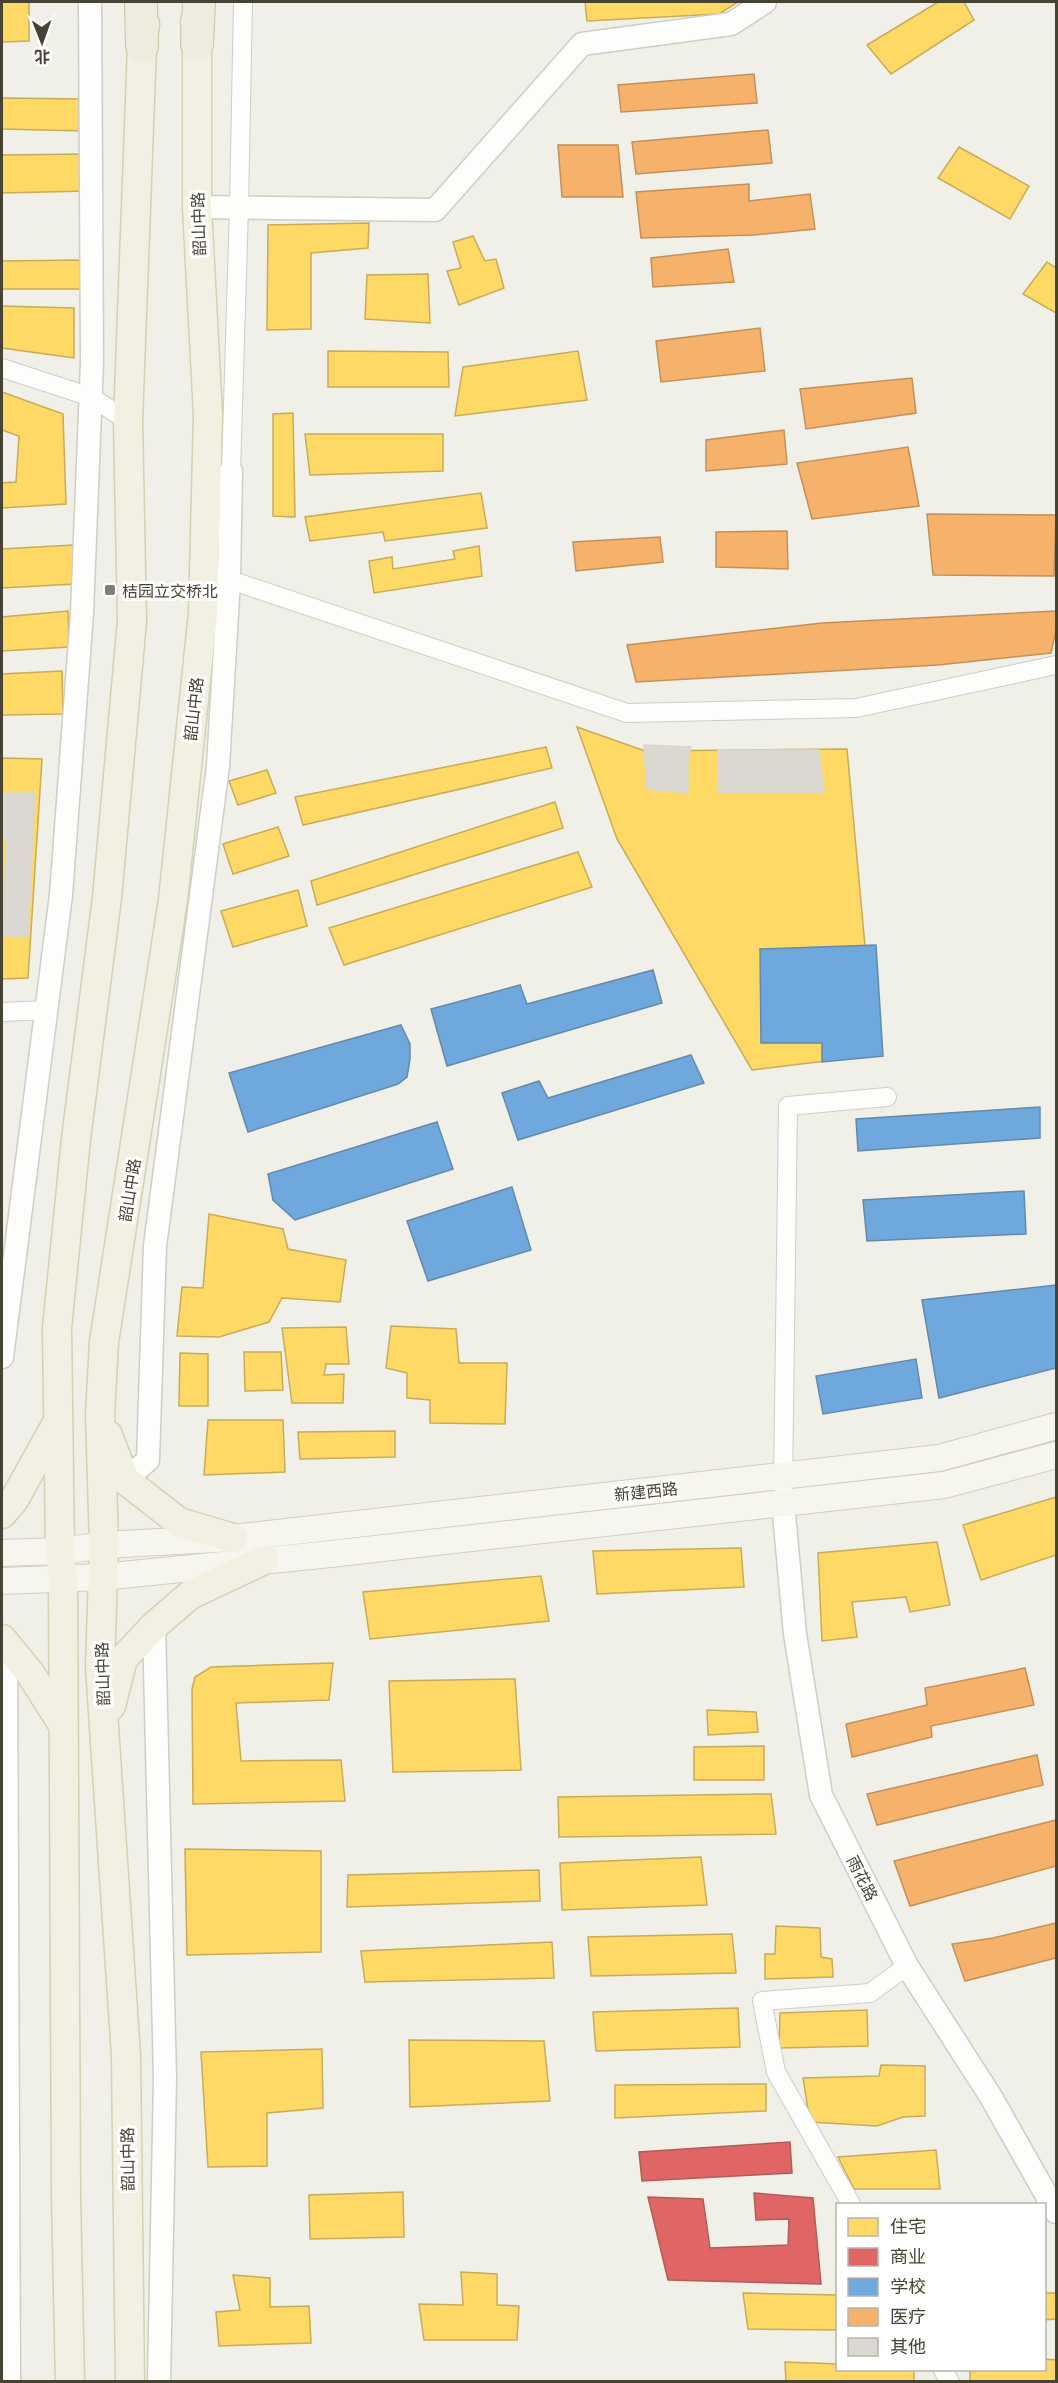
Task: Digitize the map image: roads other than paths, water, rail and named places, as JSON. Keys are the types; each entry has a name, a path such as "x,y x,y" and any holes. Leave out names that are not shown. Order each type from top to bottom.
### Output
{"highway":[{"path":"141,2 142,46"},
{"path":"197,44 199,2"}],"main road":[{"path":"70,2382 66,2184 63,1579 60,1551 57,1328 76,1139 107,898 132,621 128,421 142,46 149,2"},
{"name":"韶山中路","path":"130,2382 126,2056 100,1667 104,1545 100,1415 104,1342 173,900 203,614 217,576 206,522 208,415 197,207 197,44 193,2"},
{"path":"100,1415 126,1480 179,1522 232,1538"},
{"path":"2,1514 14,1500 58,1422"},
{"name":"新建西路","path":"2,1553 232,1538 939,1458 1056,1426"},
{"name":"新建西路","path":"2,1581 102,1577 944,1485 1056,1455"},
{"path":"105,1731 123,1659 154,1626 190,1595 264,1560"},
{"path":"4,1640 30,1673 63,1725"}],"street":[{"path":"2,1357 61,895 80,637 91,397 90,2"},
{"path":"197,44 209,2"},
{"path":"126,1480 148,1460 155,1246 218,766 217,576 231,471 243,2"},
{"path":"197,207 435,210 582,44 731,24 765,2"},
{"path":"2,368 91,397 128,421"},
{"path":"206,522 231,471"},
{"path":"217,576 627,713 856,708 1056,664"},
{"path":"2,1012 46,1010"},
{"path":"783,1503 788,1106 887,1097"},
{"name":"雨花路","path":"783,1503 795,1634 821,1795 907,1966 991,2097 1056,2212"},
{"path":"154,1626 165,2078 159,2382"},
{"path":"4,1640 5,2310 9,2382"},
{"path":"850,2203 776,2072 762,2001 870,1994 907,1966"}],"place":[{"name":"桔园立交桥北","path":"110,590"}]}
